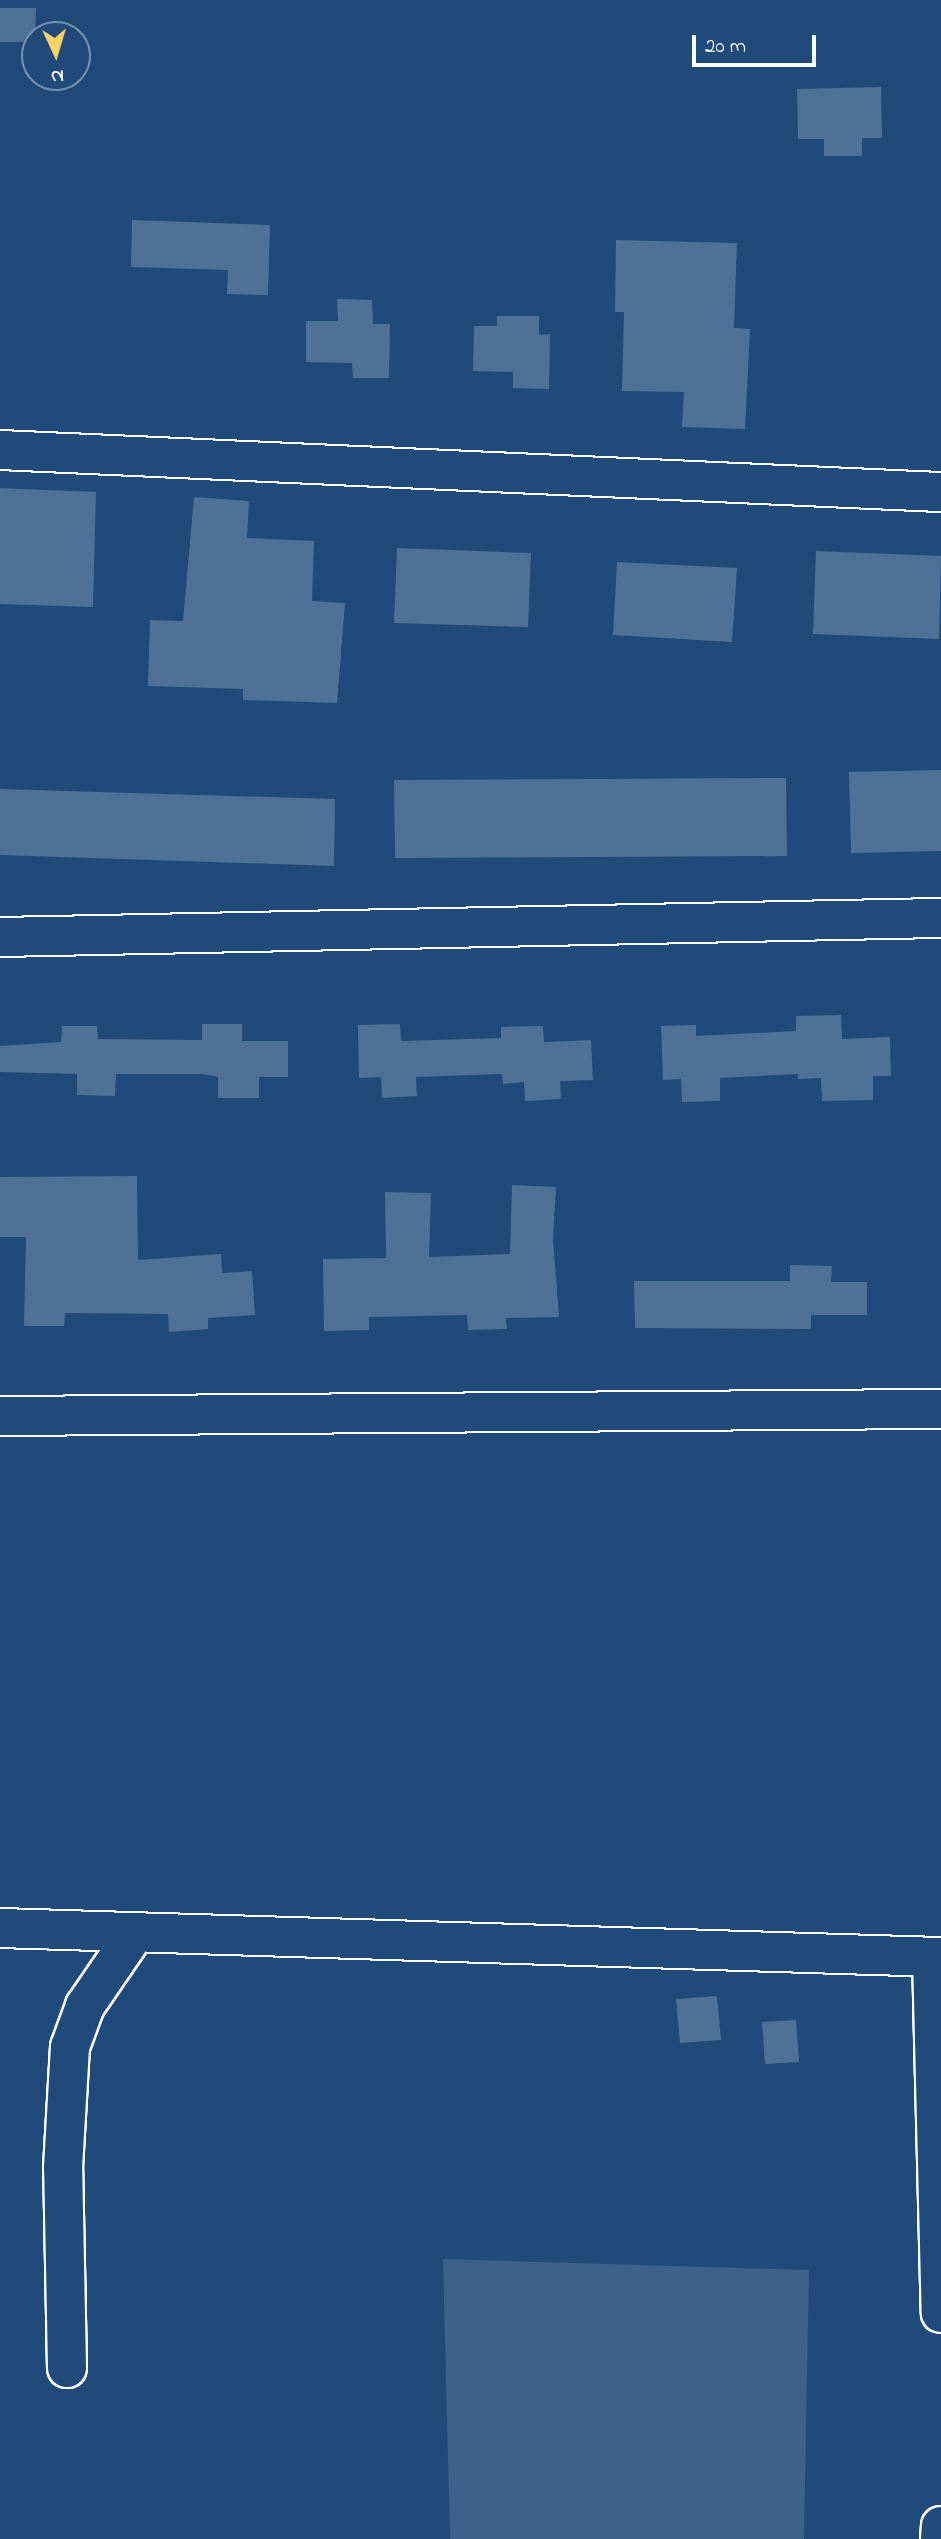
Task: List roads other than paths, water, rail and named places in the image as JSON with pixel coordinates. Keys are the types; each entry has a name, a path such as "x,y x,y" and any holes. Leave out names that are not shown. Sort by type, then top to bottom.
{"street":[{"path":"0,450 941,492"},
{"path":"0,937 941,918"},
{"path":"0,1416 941,1409"},
{"path":"0,1928 937,1956 941,2313"},
{"path":"67,2368 63,2168 70,2047 85,2006 135,1933"},
{"path":"940,2539 941,2526"}]}
